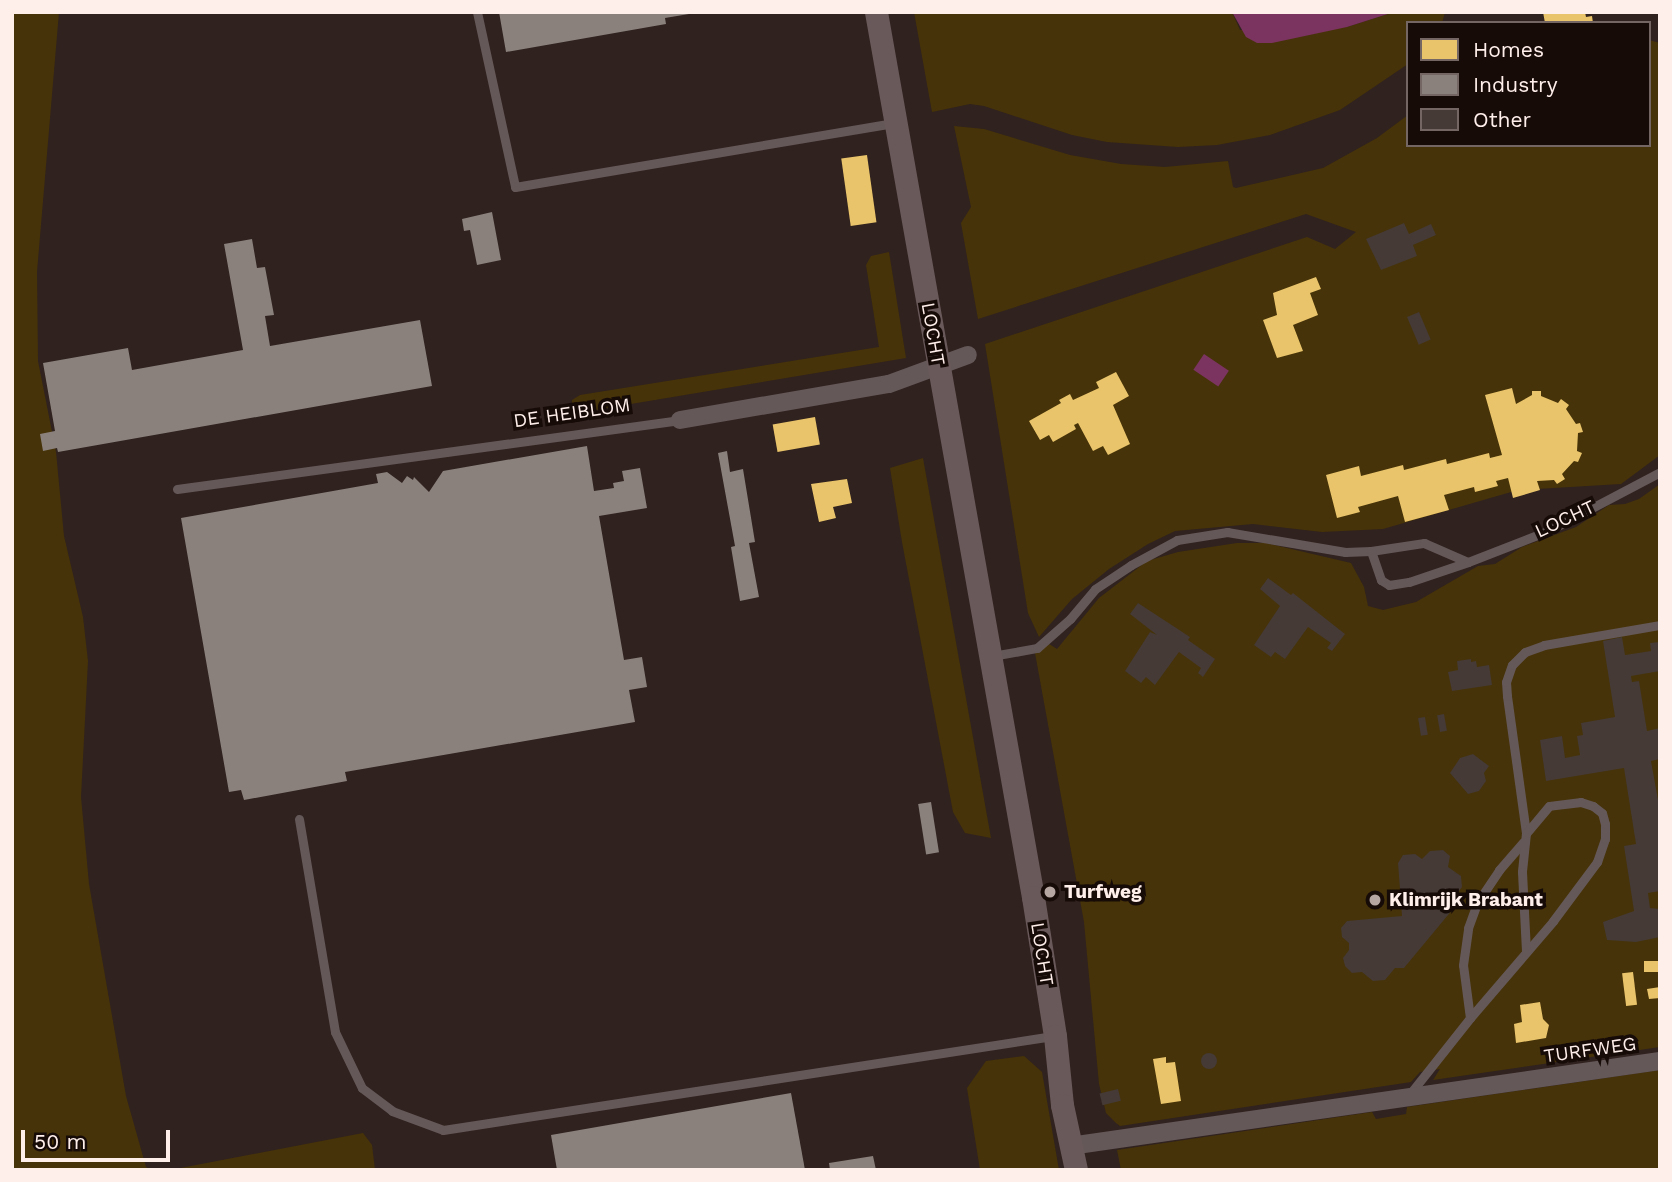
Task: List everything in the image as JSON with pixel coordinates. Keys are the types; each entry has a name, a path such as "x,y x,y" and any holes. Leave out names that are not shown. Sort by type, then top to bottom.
{"street":[{"name":"LOCHT","path":"876,12 990,656 1076,1170"},
{"name":"DE HEIBLOM","path":"680,419 888,384 968,355"},
{"name":"TURFWEG","path":"1070,1146 1660,1061"}],"lane":[{"path":"477,12 515,187 896,123"},
{"name":"DE HEIBLOM","path":"177,489 680,419"},
{"name":"LOCHT","path":"1371,551 1381,580 1389,586 1468,562 1550,530 1660,472"},
{"path":"990,656 1037,648 1070,620 1096,589 1131,565 1177,540 1227,532 1345,552 1424,543 1468,562"},
{"path":"1526,952 1522,872 1525,837 1506,682 1512,665 1525,652 1544,645 1660,625"},
{"path":"1408,1096 1597,862 1605,839 1605,824 1602,813 1592,806 1567,802 1549,806 1499,870 1478,903 1468,928 1462,965 1469,1018"},
{"path":"299,819 335,1032 362,1088 393,1111 443,1130 1055,1036"}],"shaded area":[{"path":"12,12 59,12 37,272 38,361 56,452 64,536 83,617 88,661 81,797 89,884 126,1096 146,1167 152,1170 12,1170"},
{"path":"914,12 1232,12 1240,30 1347,27 1394,12 1445,12 1443,21 1406,21 1406,65 1340,110 1270,135 1217,145 1178,147 1107,142 1072,135 984,106 970,104 932,112"},
{"path":"1232,12 1394,12 1347,27 1272,43 1257,43 1246,37"},
{"path":"1651,41 1660,43 1660,455 1621,484 1518,490 1383,529 1322,532 1253,524 1175,531 1148,544 1109,569 1072,599 1039,637 1028,613 985,344 1307,237 1335,249 1356,232 1306,214 978,319 961,223 971,207 954,126 984,129 1070,155 1121,164 1165,167 1228,161 1233,187 1236,188 1323,168 1377,138 1406,116 1406,147 1651,147"},
{"path":"889,252 906,358 571,414 572,400 580,395 879,347 866,265 871,256"},
{"path":"1204,354 1229,371 1218,387 1193,370"},
{"path":"923,458 991,838 965,833 953,812 902,542 890,468"},
{"name":"Klimrijk Brabant","path":"1660,484 1660,1047 1433,1080 1440,1069 1420,1072 1411,1082 1120,1126 1116,1123 1106,1113 1099,1084 1084,922 1035,653 1046,642 1057,649 1099,598 1147,561 1178,552 1237,543 1266,543 1351,563 1364,587 1368,606 1383,610 1416,602 1478,566 1495,564 1522,547 1576,527 1609,505 1625,504 1639,499"},
{"path":"1024,1056 1042,1072 1059,1170 980,1170 967,1088 986,1061"},
{"path":"1660,1070 1660,1170 1121,1170 1117,1150 1372,1112 1376,1119 1406,1114 1407,1107"},
{"path":"363,1133 372,1145 375,1170 170,1170"}],"building: Homes":[{"path":"1543,12 1585,12 1586,17 1592,16 1593,21 1545,21"},
{"path":"867,155 876,222 851,226 841,159"},
{"path":"1316,277 1321,289 1310,293 1318,315 1293,325 1303,351 1277,358 1263,320 1277,315 1273,293"},
{"path":"1116,372 1129,396 1113,405 1130,444 1108,455 1103,446 1093,451 1078,423 1074,425 1076,429 1053,442 1049,435 1040,440 1029,421 1061,403 1059,400 1070,394 1073,400 1099,388 1096,382"},
{"path":"1512,388 1516,404 1532,395 1532,391 1541,391 1541,396 1558,403 1561,399 1569,405 1566,409 1576,424 1580,423 1583,432 1578,433 1577,451 1582,453 1578,462 1574,461 1562,474 1565,479 1557,484 1554,480 1537,481 1540,490 1513,498 1508,478 1496,481 1498,486 1475,492 1474,487 1444,495 1449,510 1405,522 1398,496 1358,507 1360,512 1337,518 1326,475 1359,466 1361,476 1403,465 1404,470 1446,459 1447,464 1489,453 1490,458 1502,455 1485,395"},
{"path":"815,417 820,445 778,452 773,424"},
{"path":"847,479 852,503 833,507 836,518 819,522 811,484"},
{"path":"1644,961 1660,961 1660,972 1644,972"},
{"path":"1633,972 1637,1005 1626,1006 1622,973"},
{"path":"1660,987 1660,998 1649,999 1647,989"},
{"path":"1540,1002 1543,1019 1549,1025 1546,1038 1516,1043 1514,1024 1522,1022 1520,1005"},
{"path":"1166,1057 1166,1063 1175,1062 1181,1101 1161,1104 1153,1059"}],"building: Industry":[{"path":"499,12 689,14 665,18 666,24 506,52"},
{"path":"492,212 501,260 477,265 470,230 464,231 462,219"},
{"path":"252,239 257,268 265,267 274,315 265,316 270,346 420,320 432,386 58,452 57,448 43,451 40,434 55,431 43,363 128,348 132,370 243,350 224,244"},
{"path":"587,446 594,491 614,488 613,483 624,481 622,471 640,468 647,508 599,516 624,660 642,657 647,687 629,690 635,722 345,772 347,781 244,800 241,790 229,792 181,518 378,483 376,474 387,472 402,483 407,476 413,480 414,477 429,492 443,471"},
{"path":"727,451 730,472 743,469 755,542 749,543 759,597 740,601 731,547 735,546 718,453"},
{"path":"931,802 939,852 926,854 918,804"},
{"path":"791,1093 805,1170 557,1170 551,1135"},
{"path":"873,1156 876,1170 830,1170 829,1163"}],"building: Other":[{"path":"1404,223 1409,234 1431,224 1436,235 1413,245 1417,256 1381,270 1366,239"},
{"path":"1419,312 1431,340 1419,345 1407,317"},
{"path":"1268,578 1291,595 1293,593 1345,634 1332,651 1327,648 1331,643 1308,627 1285,659 1275,652 1271,657 1254,645 1280,606 1260,589"},
{"path":"1138,603 1190,637 1188,640 1215,659 1203,677 1198,673 1201,668 1179,652 1155,685 1146,677 1141,683 1125,671 1150,632 1157,635 1130,614"},
{"path":"1622,637 1625,655 1651,651 1650,643 1660,642 1660,671 1631,676 1632,682 1639,681 1647,731 1660,728 1660,759 1651,761 1660,811 1660,891 1648,893 1650,908 1660,909 1660,937 1636,942 1607,940 1603,922 1634,911 1624,846 1636,844 1624,768 1546,781 1540,740 1562,736 1565,758 1580,755 1577,736 1583,735 1581,723 1615,717 1603,641"},
{"path":"1471,659 1471,662 1476,661 1477,667 1489,665 1492,685 1452,691 1448,672 1458,670 1457,661"},
{"path":"1444,714 1447,731 1440,732 1437,715"},
{"path":"1425,717 1428,735 1421,736 1418,718"},
{"path":"1473,754 1489,766 1484,773 1486,781 1479,791 1468,794 1450,773 1460,758"},
{"path":"1443,850 1450,856 1448,867 1461,876 1462,887 1453,899 1453,909 1404,968 1395,968 1385,980 1373,981 1362,972 1352,973 1345,966 1343,958 1349,950 1349,943 1342,937 1341,928 1347,921 1402,916 1398,863 1403,855 1415,854 1422,859 1430,851"},
{"path":"1206,1053 1212,1053 1217,1061 1215,1067 1206,1069 1201,1064 1201,1058"},
{"path":"1118,1089 1121,1101 1102,1105 1100,1094"}],"place":[{"name":"Turfweg","path":"1050,892"},
{"name":"Klimrijk Brabant","path":"1375,900"}]}
